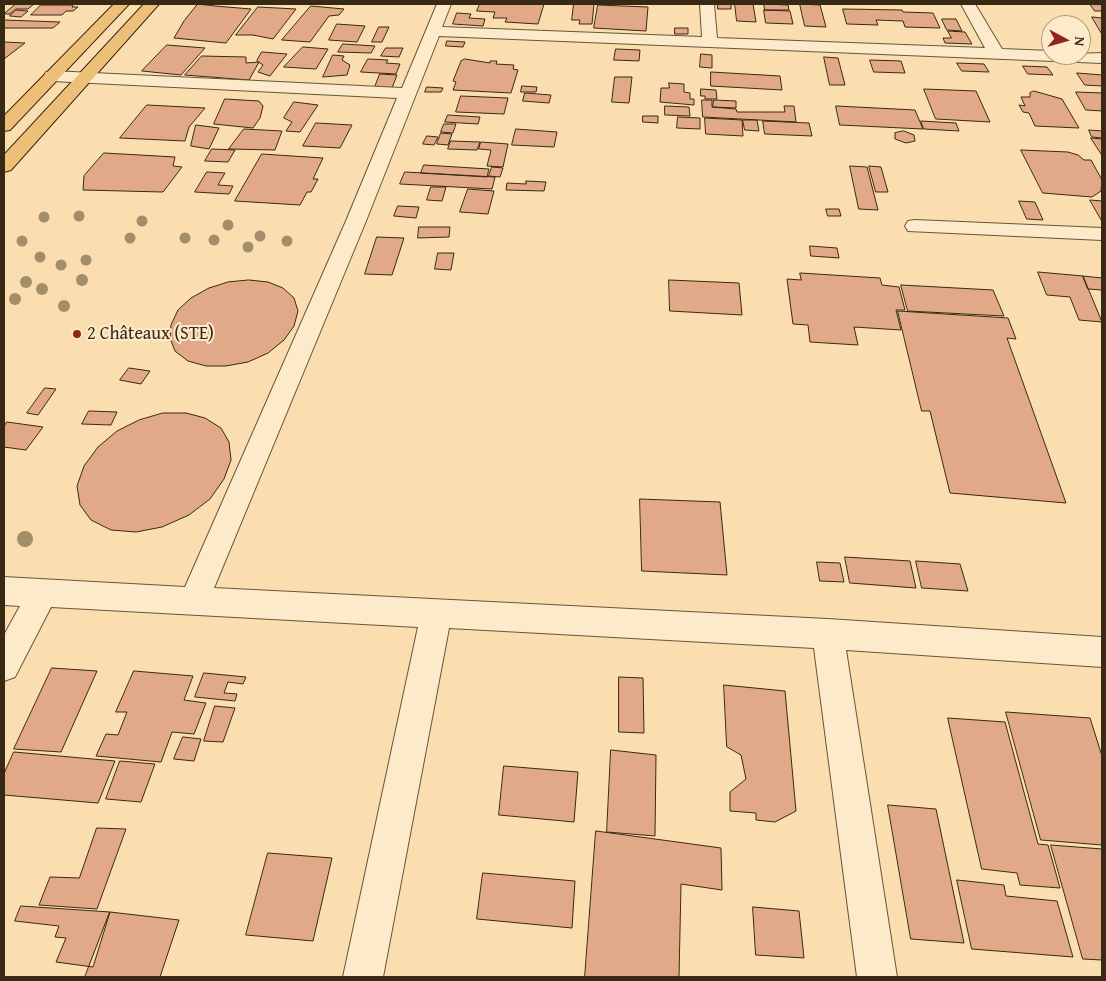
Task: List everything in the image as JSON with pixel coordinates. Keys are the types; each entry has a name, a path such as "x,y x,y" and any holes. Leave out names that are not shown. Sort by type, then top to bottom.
{"main road":[{"path":"4,126 122,4"},
{"path":"4,166 152,4"}],"street":[{"path":"193,602 408,94 444,4"},
{"path":"707,4 710,42"},
{"path":"968,4 997,55"},
{"path":"434,31 1102,58"},
{"path":"52,76 408,94"},
{"path":"915,226 1102,234"},
{"path":"4,591 828,634 1102,652"},
{"path":"4,666 42,594"},
{"path":"363,977 436,614"},
{"path":"828,634 877,977"}],"building":[{"path":"16,4 34,4 28,9 16,9 10,14 4,14"},
{"path":"198,4 251,9 226,43 174,38 184,21"},
{"path":"480,4 544,4 538,24 505,22 507,18 493,18 495,12 477,11"},
{"path":"574,4 594,4 592,24 579,24 580,20 572,20"},
{"path":"718,4 731,4 731,9 718,9"},
{"path":"735,4 753,4 756,22 737,21"},
{"path":"764,4 788,5 789,10 765,10"},
{"path":"800,4 820,5 826,27 805,26"},
{"path":"1090,4 1102,4 1102,11 1095,11"},
{"path":"41,5 73,5 72,7 78,7 73,11 66,11 62,15 31,15"},
{"path":"598,5 648,7 646,31 594,28"},
{"path":"311,6 344,9 339,15 329,16 310,42 282,40"},
{"path":"258,7 296,9 273,39 253,35 236,35"},
{"path":"843,9 902,10 903,12 933,13 940,28 905,27 903,21 876,20 878,25 847,24"},
{"path":"16,10 28,11 21,17 10,16"},
{"path":"764,10 790,11 793,24 766,23"},
{"path":"457,13 471,14 469,18 485,19 483,26 453,24"},
{"path":"1092,17 1102,18 1102,34"},
{"path":"942,19 956,19 962,31 947,30"},
{"path":"4,20 60,22 53,28 5,28"},
{"path":"337,24 365,26 357,42 329,40"},
{"path":"379,27 389,27 382,42 372,42"},
{"path":"675,28 688,28 688,34 675,34"},
{"path":"948,31 965,32 972,44 945,43 943,38 951,38"},
{"path":"447,41 465,42 463,47 446,46"},
{"path":"4,42 25,43 4,59"},
{"path":"343,44 375,46 371,53 338,52"},
{"path":"167,45 205,48 181,75 142,71"},
{"path":"303,47 328,49 316,69 284,67"},
{"path":"386,48 403,48 399,57 381,56"},
{"path":"616,49 640,50 639,61 614,60"},
{"path":"262,52 287,54 270,76 258,72 263,65 257,61"},
{"path":"701,54 712,55 712,68 700,67"},
{"path":"333,55 344,56 342,60 350,65 347,75 323,77"},
{"path":"202,56 246,57 246,63 259,62 249,80 185,75"},
{"path":"824,57 838,58 845,85 830,85"},
{"path":"368,59 388,60 386,63 400,64 396,74 361,72"},
{"path":"465,59 490,63 490,61 497,61 496,64 514,65 513,69 518,70 511,93 453,90 456,82 453,81 461,61"},
{"path":"870,60 901,61 905,73 874,72"},
{"path":"957,63 984,64 989,72 962,71"},
{"path":"1023,66 1047,67 1053,75 1028,74"},
{"path":"711,72 780,76 782,90 711,86"},
{"path":"1077,73 1102,75 1102,86 1085,85"},
{"path":"380,74 397,75 392,88 375,87"},
{"path":"615,77 632,77 629,103 612,102"},
{"path":"669,83 684,84 684,92 690,93 690,99 694,99 694,105 660,102 661,88 669,88"},
{"path":"522,86 537,87 536,92 521,92"},
{"path":"427,87 443,88 441,92 425,92"},
{"path":"701,89 716,90 717,99 705,99 705,96 701,96"},
{"path":"924,89 976,91 990,122 936,119"},
{"path":"1034,91 1062,99 1079,128 1035,126 1029,113 1023,112 1019,105 1025,106 1021,97 1030,97 1030,93"},
{"path":"1076,92 1102,93 1102,111 1086,110"},
{"path":"525,93 551,95 549,103 523,101"},
{"path":"461,96 508,98 504,114 456,112"},
{"path":"225,99 259,101 263,106 260,118 253,128 214,124"},
{"path":"702,100 712,100 712,107 736,109 737,112 785,112 784,106 794,106 796,122 703,117"},
{"path":"714,100 736,101 736,108 713,107"},
{"path":"294,102 318,105 300,132 286,131 292,122 284,118"},
{"path":"147,105 205,108 189,127 185,141 120,138"},
{"path":"665,106 689,107 690,116 665,115"},
{"path":"836,106 915,110 923,129 840,125"},
{"path":"448,115 480,117 478,124 445,122"},
{"path":"643,116 658,116 658,123 643,122"},
{"path":"678,117 700,118 700,129 677,128"},
{"path":"705,118 742,120 743,136 706,134"},
{"path":"743,120 757,120 759,131 745,130"},
{"path":"763,121 809,123 812,136 765,134"},
{"path":"921,121 956,123 959,131 924,129"},
{"path":"316,123 352,125 340,148 303,146"},
{"path":"444,124 456,124 453,133 441,132"},
{"path":"196,125 219,128 209,149 191,146"},
{"path":"244,129 282,131 275,150 229,149"},
{"path":"516,129 557,132 554,147 512,145"},
{"path":"1089,130 1102,131 1102,138 1092,137"},
{"path":"904,131 914,135 915,141 906,143 895,139 895,133"},
{"path":"441,133 452,134 448,145 437,144"},
{"path":"427,136 438,137 434,145 423,144"},
{"path":"1091,138 1102,139 1102,155"},
{"path":"451,141 480,142 477,150 448,149"},
{"path":"481,142 508,144 503,167 487,166 491,150 479,149"},
{"path":"212,149 235,150 228,162 205,161"},
{"path":"1021,150 1068,152 1078,155 1084,160 1091,160 1102,180 1101,191 1092,197 1043,193"},
{"path":"104,153 175,157 173,166 182,167 163,192 83,190 84,176"},
{"path":"262,154 323,158 313,179 318,179 311,192 307,192 300,205 235,201"},
{"path":"424,165 489,169 487,177 421,173"},
{"path":"850,166 867,167 878,210 859,209"},
{"path":"869,166 881,167 888,192 876,192"},
{"path":"492,167 503,168 500,177 489,176"},
{"path":"207,172 225,173 218,185 233,186 229,194 195,192"},
{"path":"405,172 495,177 492,189 400,184"},
{"path":"526,181 546,182 544,191 506,190 507,183 526,184"},
{"path":"431,187 446,187 442,201 427,200"},
{"path":"468,189 494,191 488,214 460,212"},
{"path":"1090,200 1102,201 1102,221"},
{"path":"1019,201 1035,202 1043,220 1027,219"},
{"path":"398,206 419,207 416,218 394,216"},
{"path":"826,209 839,209 841,216 828,216"},
{"path":"419,227 450,227 449,237 418,238"},
{"path":"377,237 404,238 392,275 365,274"},
{"path":"810,246 837,248 839,258 811,256"},
{"path":"438,253 454,253 451,270 435,269"},
{"path":"1038,272 1083,276 1102,322 1079,320 1070,297 1047,295"},
{"path":"800,273 880,278 882,285 899,287 905,310 896,310 901,330 854,327 858,345 810,342 808,325 793,324 787,279 801,280"},
{"path":"1083,276 1102,278 1102,290 1088,289"},
{"path":"249,280 268,282 283,288 294,298 298,311 294,326 284,340 268,353 248,362 226,366 206,366 188,361 175,351 170,338 171,325 178,310 191,298 209,288 228,282"},
{"path":"669,280 739,283 742,315 670,311"},
{"path":"901,285 993,290 1004,316 908,311"},
{"path":"898,311 1008,318 1016,339 1007,338 1066,503 950,493 930,411 922,411"},
{"path":"129,368 150,371 141,384 120,380"},
{"path":"45,388 56,389 38,415 27,413"},
{"path":"89,411 117,412 111,425 82,424"},
{"path":"163,413 186,413 205,418 221,428 229,442 231,460 224,479 210,499 189,515 162,527 136,532 111,530 91,520 80,505 77,486 84,466 98,447 117,431 139,420"},
{"path":"7,422 43,427 26,450 4,447 4,427"},
{"path":"640,499 720,502 727,575 642,571"},
{"path":"845,557 910,561 916,588 850,583"},
{"path":"916,561 960,564 968,591 922,588"},
{"path":"817,562 840,563 844,582 820,581"},
{"path":"52,668 97,671 61,752 14,749"},
{"path":"134,671 193,676 184,700 206,703 194,734 172,732 161,762 96,756 106,734 118,735 127,712 116,712"},
{"path":"204,673 246,677 243,684 228,682 224,693 237,694 235,701 195,697"},
{"path":"619,677 643,678 644,733 619,732"},
{"path":"724,685 785,691 796,811 775,822 756,820 756,813 730,811 730,792 746,779 741,755 727,747"},
{"path":"215,706 235,708 223,742 204,741"},
{"path":"1006,712 1090,718 1102,756 1102,845 1041,840"},
{"path":"948,718 1005,722 1038,844 1048,845 1060,888 1020,885 1017,873 982,869"},
{"path":"183,737 201,739 194,761 174,759"},
{"path":"611,750 656,755 655,836 607,832"},
{"path":"14,752 115,761 98,803 4,795 4,774"},
{"path":"120,761 155,764 141,802 106,799"},
{"path":"504,766 578,772 574,822 499,815"},
{"path":"888,805 936,809 964,943 911,939"},
{"path":"97,828 126,829 97,909 39,905 50,877 79,878"},
{"path":"596,831 721,848 722,890 681,884 679,977 585,977"},
{"path":"1051,845 1102,849 1102,960 1083,959"},
{"path":"268,853 332,858 313,941 246,935"},
{"path":"483,873 575,881 572,928 477,919"},
{"path":"957,880 1004,885 1006,896 1057,901 1073,957 972,949"},
{"path":"21,906 110,912 93,967 56,962 66,938 55,937 59,926 15,921"},
{"path":"753,907 799,911 804,958 756,955"},
{"path":"110,912 179,920 160,977 85,977"}],"place":[{"name":"2 Châteaux (STE)","path":"77,334"}]}
